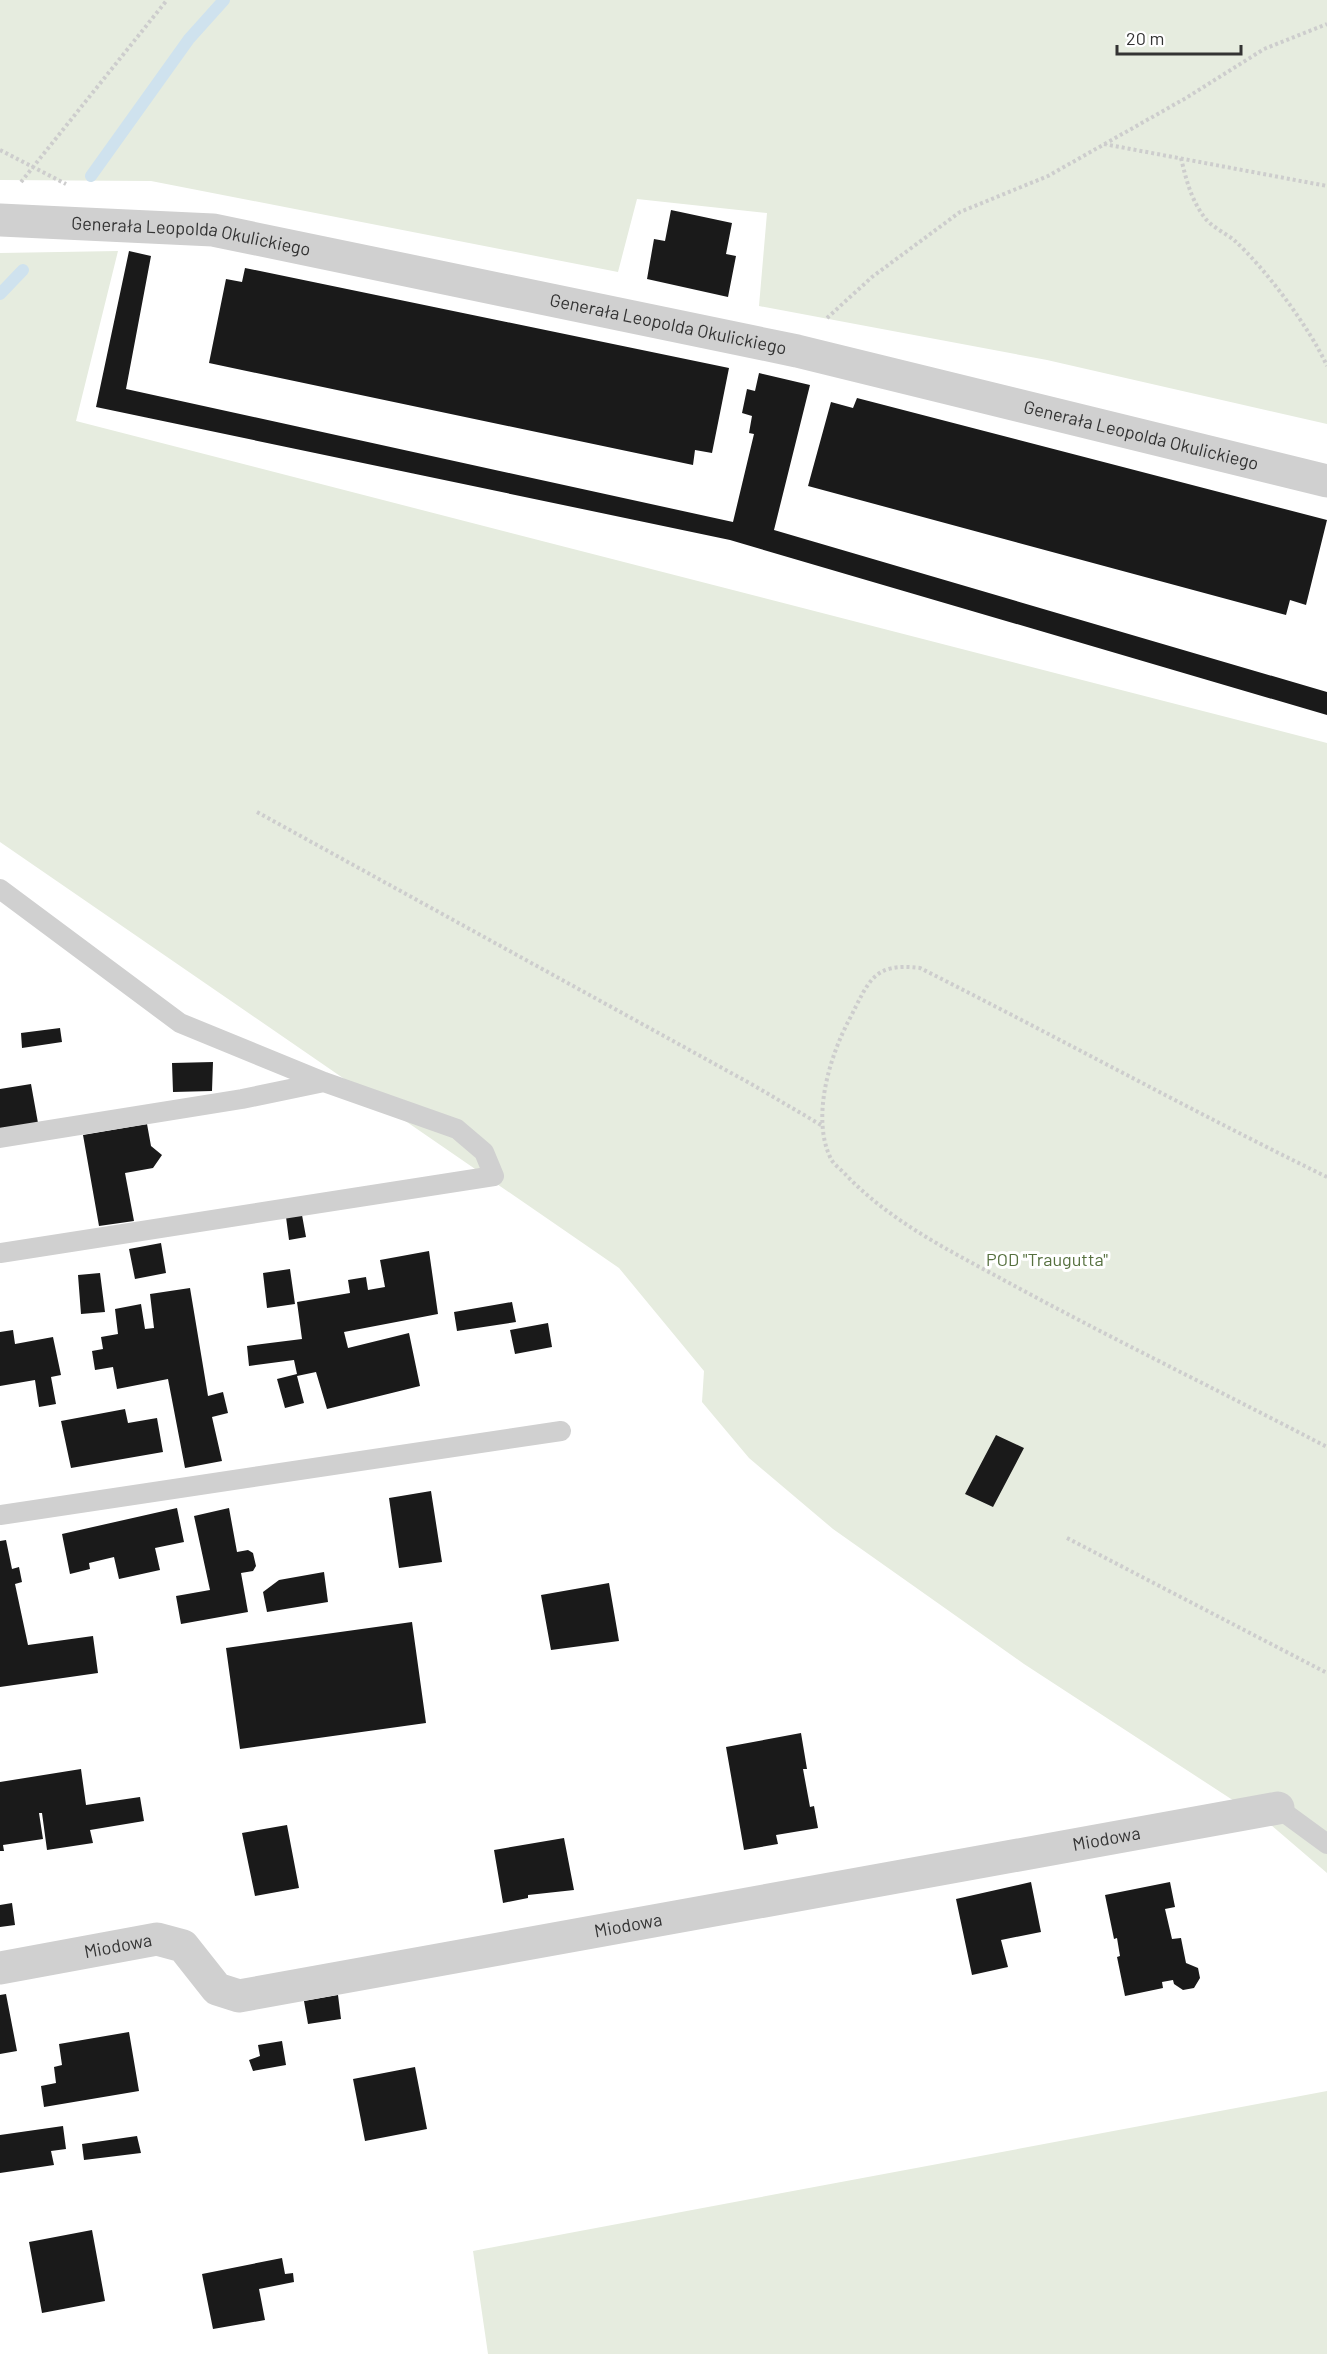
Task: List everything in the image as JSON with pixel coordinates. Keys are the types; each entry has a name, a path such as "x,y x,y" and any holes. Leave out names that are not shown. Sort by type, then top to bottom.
{"street":[{"name":"Generała Leopolda Okulickiego","path":"2,220 213,230 797,351 1327,481"},
{"name":"Miodowa","path":"0,1968 157,1940 183,1946 217,1989 239,1996 1278,1808"}],"lane":[{"path":"0,889 180,1023 324,1082 457,1129 484,1152 494,1176 0,1253"},
{"path":"0,1138 242,1099 324,1082"},
{"path":"0,1515 561,1431"},
{"path":"1278,1808 1327,1844"}],"path":[{"path":"2,220 13,192 167,0"},
{"path":"797,351 800,336 837,312 872,277 960,212 1048,176 1186,98 1264,49 1327,24"},
{"path":"1103,144 1327,186"},
{"path":"1181,158 1189,192 1205,219 1234,241 1263,272 1291,308 1327,366"},
{"path":"256,812 753,1085 821,1125"},
{"path":"1327,1178 1226,1128 1069,1043 920,968 895,965 871,979 845,1029 824,1092 821,1125 832,1160 870,1200 939,1244 1114,1340 1327,1447"},
{"path":"1067,1538 1327,1674"}],"green space":[{"path":"0,0 1327,0 1327,424 1047,360 759,306 767,213 637,199 618,272 151,181 0,180"},
{"name":"POD \"Traugutta\"","path":"118,251 76,421 1327,743 1327,1873 1271,1825 1024,1664 833,1529 749,1458 702,1402 704,1371 619,1268 0,842 0,253"},
{"path":"1327,2091 1327,2354 488,2354 473,2251"}],"building":[{"path":"671,210 732,223 726,254 736,256 728,297 647,279 654,239 665,241"},
{"path":"129,251 151,256 126,389 733,522 754,434 749,433 752,416 742,413 747,389 755,391 759,373 810,385 774,530 1327,692 1327,715 730,540 96,407"},
{"path":"245,268 729,368 712,453 695,450 693,465 209,363 226,279 242,282"},
{"path":"857,398 1327,520 1306,605 1290,600 1286,615 808,486 831,402 853,408"},
{"path":"60,1028 62,1042 22,1048 21,1033"},
{"path":"213,1062 212,1091 173,1092 172,1063"},
{"path":"31,1084 38,1123 0,1130 0,1089"},
{"path":"147,1124 151,1146 162,1155 153,1168 125,1173 134,1221 99,1226 83,1135"},
{"path":"302,1215 306,1237 289,1240 286,1217"},
{"path":"161,1243 166,1273 135,1279 129,1249"},
{"path":"429,1251 438,1314 344,1332 348,1348 409,1333 420,1386 327,1409 316,1372 297,1376 304,1403 285,1408 277,1379 297,1374 294,1360 249,1366 247,1346 302,1339 297,1302 350,1293 348,1280 366,1277 368,1290 385,1287 380,1260"},
{"path":"290,1269 295,1304 267,1308 263,1273"},
{"path":"100,1273 105,1312 81,1314 78,1275"},
{"path":"190,1288 208,1396 223,1392 228,1413 212,1417 222,1461 185,1468 168,1379 117,1389 113,1367 95,1370 92,1351 103,1349 101,1337 118,1334 115,1309 141,1304 145,1329 154,1328 150,1294"},
{"path":"512,1302 516,1322 457,1331 454,1312"},
{"path":"548,1323 552,1347 515,1354 510,1330"},
{"path":"13,1330 15,1344 53,1337 61,1375 51,1377 56,1404 39,1407 35,1380 0,1386 0,1332"},
{"path":"125,1409 128,1423 157,1418 163,1452 71,1468 61,1421"},
{"path":"996,1435 1024,1448 993,1507 965,1494"},
{"path":"431,1491 442,1562 399,1568 389,1498"},
{"path":"177,1508 184,1542 155,1548 160,1570 119,1579 114,1557 89,1563 90,1569 70,1574 62,1534"},
{"path":"229,1508 237,1552 248,1550 253,1553 256,1566 253,1571 241,1573 248,1612 181,1624 176,1596 210,1590 194,1516"},
{"path":"6,1540 12,1569 19,1567 22,1582 15,1584 28,1645 93,1636 98,1673 0,1687 0,1541"},
{"path":"324,1572 328,1602 267,1612 263,1592 279,1580"},
{"path":"609,1583 619,1641 551,1650 541,1595"},
{"path":"412,1622 426,1723 240,1749 226,1648"},
{"path":"801,1733 807,1769 803,1769 810,1807 814,1806 818,1828 776,1835 778,1844 744,1850 726,1747"},
{"path":"81,1769 86,1805 140,1797 144,1821 90,1830 93,1843 47,1850 42,1813 39,1813 43,1839 3,1845 4,1851 0,1851 0,1782"},
{"path":"287,1825 299,1888 255,1896 242,1833"},
{"path":"564,1838 574,1890 528,1895 528,1898 503,1903 494,1850"},
{"path":"1031,1882 1041,1932 1001,1940 1008,1967 972,1975 956,1899"},
{"path":"1170,1882 1175,1907 1165,1909 1172,1939 1181,1938 1186,1963 1198,1968 1200,1978 1194,1988 1183,1990 1174,1984 1173,1980 1162,1982 1163,1988 1125,1996 1117,1957 1120,1956 1117,1938 1114,1939 1105,1895"},
{"path":"12,1903 15,1925 0,1927 0,1905"},
{"path":"6,1994 17,2051 0,2054 0,1995"},
{"path":"338,1995 341,2019 308,2024 304,2001"},
{"path":"129,2032 139,2091 44,2107 41,2086 56,2083 54,2067 62,2065 59,2044"},
{"path":"282,2041 286,2065 253,2071 249,2060 260,2056 258,2045"},
{"path":"415,2067 427,2129 365,2141 353,2079"},
{"path":"63,2126 66,2149 51,2151 54,2165 0,2173 0,2135"},
{"path":"137,2136 141,2153 84,2160 82,2144"},
{"path":"92,2230 105,2301 42,2313 29,2242"},
{"path":"282,2258 285,2274 293,2273 294,2282 259,2289 265,2320 213,2329 202,2274"}],"waterway":[{"path":"91,176 189,39 224,0"},
{"path":"0,294 23,270"}]}
